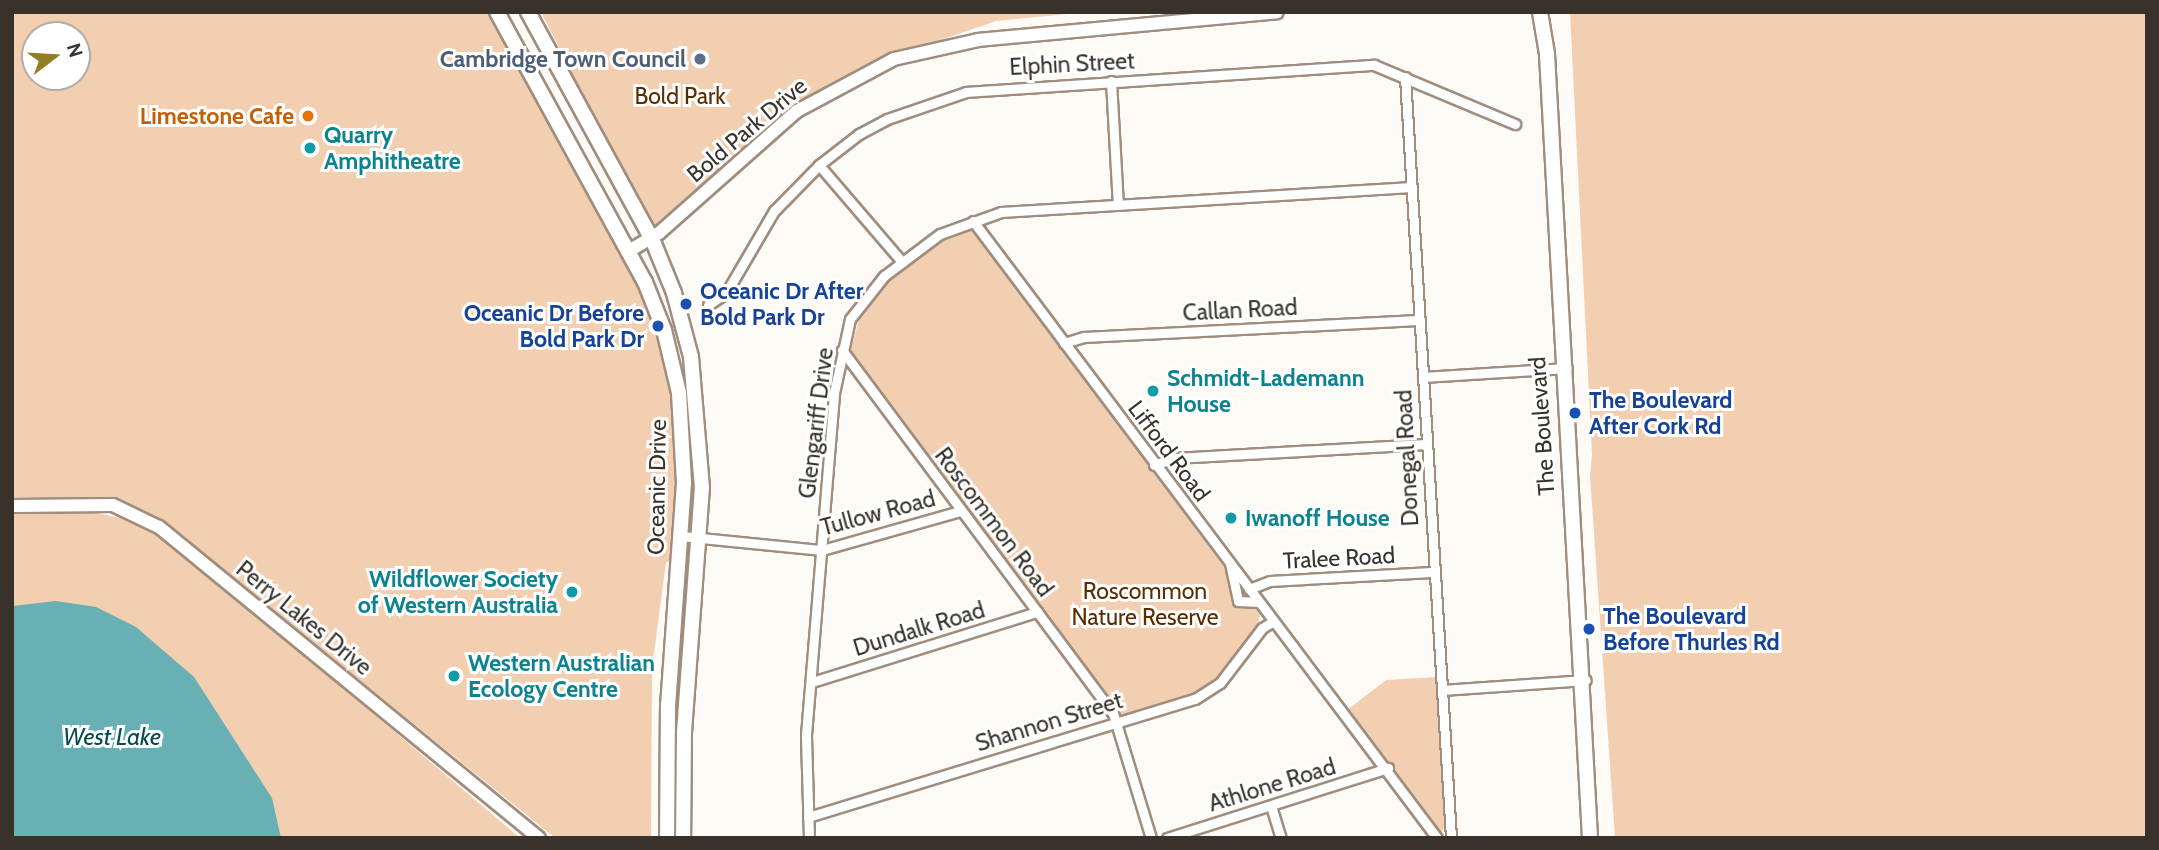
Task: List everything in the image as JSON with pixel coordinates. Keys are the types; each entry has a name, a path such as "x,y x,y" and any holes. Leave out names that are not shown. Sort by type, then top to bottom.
{"main road":[{"name":"Oceanic Drive","path":"497,12 629,251 664,330 679,393 684,444 681,536 668,705 667,838"},
{"name":"Oceanic Drive","path":"528,12 652,239 674,293 695,379 702,444 684,733 683,838"},
{"name":"The Boulevard","path":"1540,12 1547,54 1584,680 1597,838"},
{"name":"The Boulevard","path":"1552,12 1565,368"},
{"name":"The Boulevard","path":"1584,680 1590,838"}],"street":[{"name":"Bold Park Drive","path":"629,251 652,239 797,111 894,59 978,40 1277,12"},
{"name":"Elphin Street","path":"708,306 726,293 768,218 819,165 872,126 936,100 1000,88 1362,65 1384,67 1515,124"},
{"name":"Donegal Road","path":"1405,77 1432,572 1451,838"},
{"path":"1111,81 1118,205"},
{"path":"819,165 902,262"},
{"name":"Glengariff Drive","path":"808,838 807,735 842,350 849,319 902,262 940,234 1001,212 1411,187"},
{"name":"Lifford Road","path":"972,221 1272,622 1388,768 1437,838"},
{"name":"Callan Road","path":"1064,343 1084,337 1418,320"},
{"name":"Roscommon Road","path":"842,350 1118,721 1152,838"},
{"path":"1423,377 1565,368"},
{"path":"1154,465 1174,458 1426,444"},
{"name":"Perry Lakes Drive","path":"12,506 113,505 159,527 539,838"},
{"name":"Tullow Road","path":"681,536 822,551 960,512"},
{"path":"1230,564 1237,599 1244,605 1259,602"},
{"name":"Tralee Road","path":"1249,589 1270,581 1432,572"},
{"name":"Dundalk Road","path":"812,682 1037,612"},
{"name":"Shannon Street","path":"808,817 1195,699 1220,683 1262,628 1272,622"},
{"path":"1442,690 1584,680"},
{"name":"Athlone Road","path":"1167,838 1388,768"},
{"path":"1271,806 1281,838"}],"green space":[{"path":"12,12 492,12 625,253 652,311 675,394 678,444 675,561 666,562 652,668 651,838 555,838 169,526 142,512 91,497 12,498"},
{"name":"Bold Park","path":"541,12 1088,12 996,21 857,69 790,109 653,235"},
{"path":"1570,12 2147,12 2147,838 1615,838 1590,475 1592,455"},
{"name":"Roscommon Nature Reserve","path":"971,229 1260,615 1257,628 1217,680 1197,693 1127,715 1116,712 850,353 859,319 891,275 928,245 953,232"},
{"path":"79,509 138,522 167,539 520,838 12,838 12,512"},
{"path":"1437,677 1446,824 1441,833 1346,711 1386,680"}],"water":[{"name":"West Lake","path":"56,601 96,607 136,627 194,677 272,798 281,838 12,838 12,606"}],"place":[{"name":"Cambridge Town Council","path":"700,59"},
{"name":"Limestone Cafe","path":"308,116"},
{"name":"Quarry Amphitheatre","path":"310,148"},
{"name":"Oceanic Dr After Bold Park Dr","path":"686,304"},
{"name":"Oceanic Dr Before Bold Park Dr","path":"658,326"},
{"name":"Schmidt-Lademann House","path":"1153,391"},
{"name":"The Boulevard After Cork Rd","path":"1575,413"},
{"name":"Iwanoff House","path":"1231,518"},
{"name":"Wildflower Society of Western Australia","path":"572,592"},
{"name":"The Boulevard Before Thurles Rd","path":"1589,629"},
{"name":"Western Australian Ecology Centre","path":"454,676"}]}
